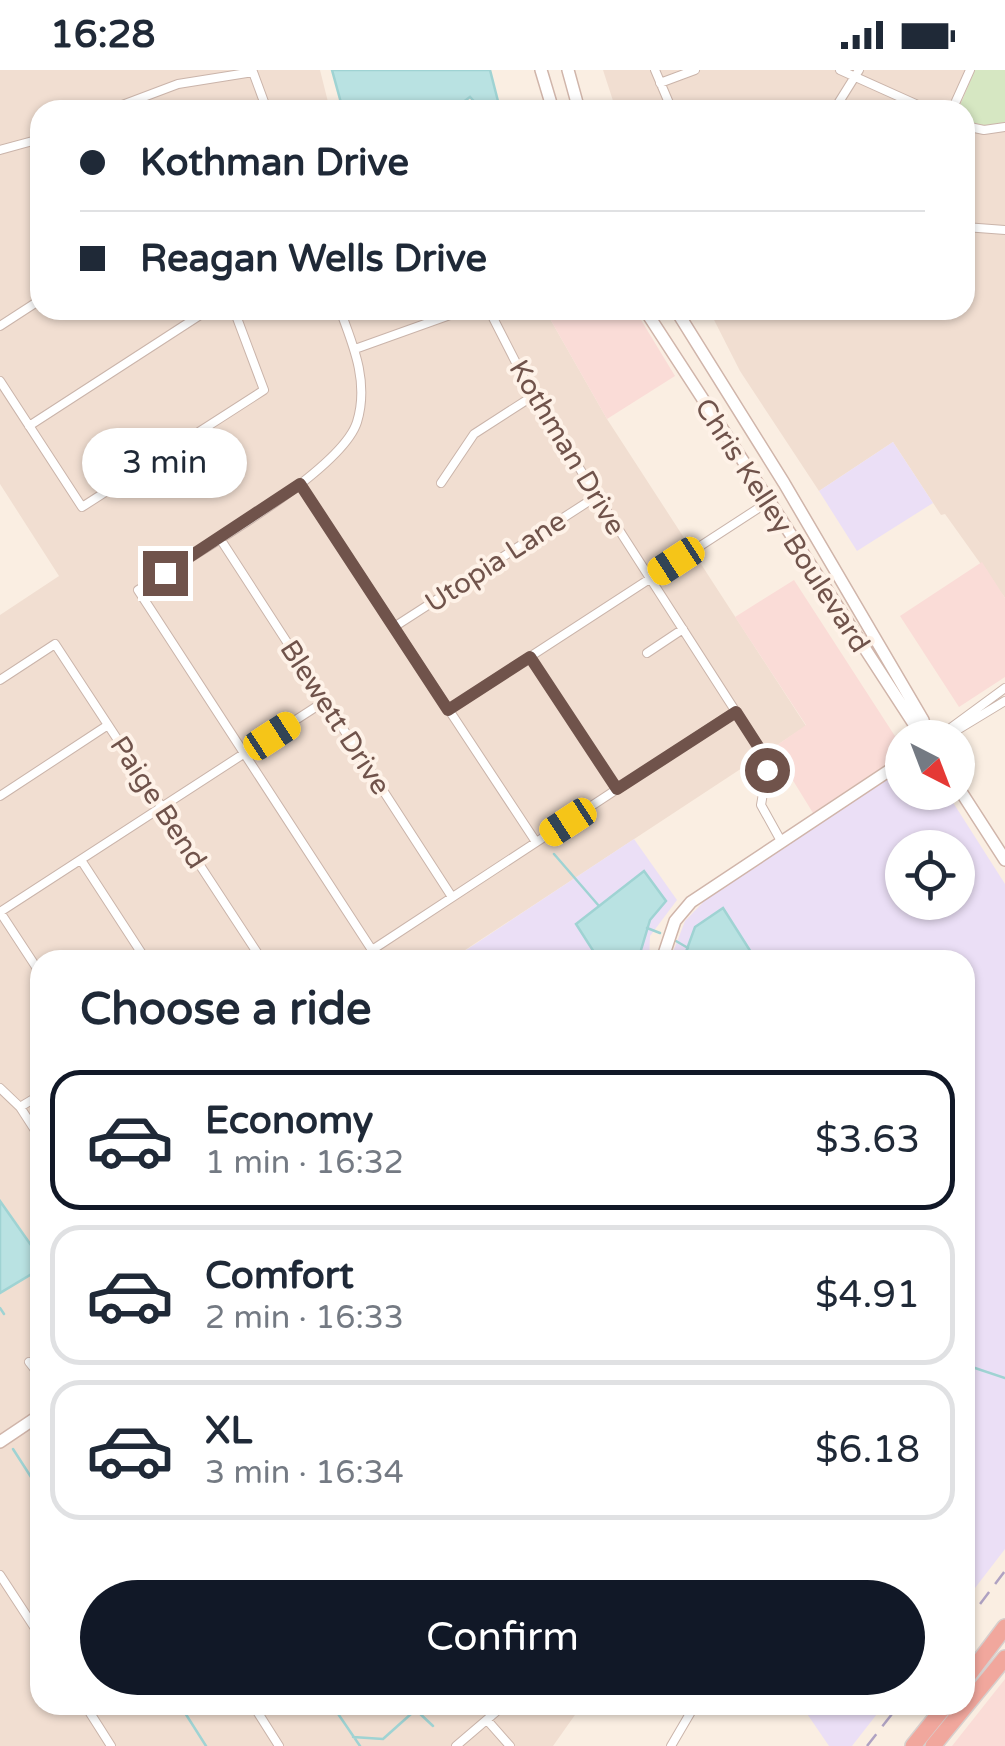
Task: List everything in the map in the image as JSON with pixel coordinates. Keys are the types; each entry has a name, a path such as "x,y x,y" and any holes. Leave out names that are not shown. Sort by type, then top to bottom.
{"highway":[{"path":"975,1667 1005,1627"},
{"path":"975,1695 1005,1658"},
{"path":"913,1746 938,1715"},
{"path":"933,1746 958,1715"}],"main road":[{"path":"542,70 551,100"},
{"path":"568,70 576,100"},
{"name":"Chris Kelley Boulevard","path":"650,320 913,720"},
{"name":"Chris Kelley Boulevard","path":"682,320 861,612 922,720"},
{"path":"666,950 676,920 691,902 885,773"},
{"path":"973,810 1005,860"},
{"path":"0,1442 30,1422"}],"street":[{"path":"655,70 667,100"},
{"path":"660,84 695,70"},
{"path":"840,70 857,73 910,100"},
{"path":"956,100 970,70"},
{"path":"136,100 178,84 253,72 263,100"},
{"path":"840,100 857,73"},
{"path":"975,128 1005,127"},
{"path":"0,150 30,142"},
{"path":"975,228 1005,230"},
{"path":"0,326 30,306"},
{"path":"29,426 193,320"},
{"path":"0,381 82,506 264,390 238,320"},
{"path":"344,320 355,349 362,389 356,424 332,458 300,484 138,590 372,950 736,712"},
{"path":"355,349 436,320"},
{"name":"Kothman Drive","path":"493,320 533,396 766,762 760,805 781,841"},
{"path":"441,482 474,434 533,396"},
{"path":"300,484 536,842"},
{"name":"Utopia Lane","path":"394,626 597,496"},
{"path":"448,710 768,502"},
{"name":"Blewett Drive","path":"219,537 452,897"},
{"path":"647,652 683,630"},
{"name":"Paige Bend","path":"0,680 56,644 255,950"},
{"path":"530,657 617,789"},
{"path":"964,720 1005,688"},
{"path":"30,958 0,912 326,702"},
{"path":"973,720 1005,702"},
{"path":"0,796 108,725"},
{"path":"81,860 140,950"},
{"path":"0,1088 30,1123"},
{"path":"20,1108 30,1101"},
{"path":"0,1575 30,1621"},
{"path":"91,1715 111,1746"},
{"path":"259,1715 279,1746"},
{"path":"456,1746 493,1715"},
{"path":"671,1746 689,1715"},
{"path":"487,1720 510,1746"}],"shaded area":[{"path":"0,70 320,70 328,100 30,100 30,320 551,320 607,419 806,726 465,950 30,950 30,1715 575,1715 553,1746 0,1746 0,615 59,576 0,484"},
{"path":"603,70 1005,70 1005,598 945,514 941,515 893,442 819,491 740,371 714,320 975,320 975,100 613,100"},
{"path":"551,320 641,320 675,376 607,419"},
{"path":"893,442 933,503 857,551 819,491"},
{"path":"982,562 1005,598 1005,677 959,707 900,616"},
{"path":"794,580 885,721 885,765 813,813 773,748 806,725 735,617"},
{"path":"885,781 885,810 958,810 971,830 885,830 885,920 975,920 975,837 1005,884 1005,1549 975,1588 975,950 674,950 685,921 710,895"},
{"path":"634,839 677,900 650,936 649,950 466,950"},
{"path":"1005,1679 1005,1746 952,1746"},
{"path":"808,1715 876,1715 852,1746 829,1746"}],"green space":[{"path":"975,70 1005,70 1005,122 987,126 975,123 975,100 962,100"}],"water":[{"path":"332,70 490,70 498,100 470,97 340,100"},
{"path":"644,871 666,901 650,920 641,950 593,950 576,924"},
{"path":"723,908 750,950 687,950 695,927"},
{"path":"0,1201 30,1244 30,1275 0,1293"}],"waterway":[{"path":"554,854 599,906"},
{"path":"647,928 660,933"},
{"path":"676,941 688,948"},
{"path":"0,1308 4,1314"},
{"path":"975,1368 1005,1378"},
{"path":"13,1449 30,1475"},
{"path":"186,1715 206,1746"},
{"path":"339,1715 360,1746"},
{"path":"353,1737 383,1739 410,1715"},
{"path":"421,1715 433,1726"}],"railway":[{"path":"975,1611 1005,1571"},
{"path":"867,1746 891,1715"}],"route":[{"path":"165,573 300,484 448,710 530,657 617,789 736,712 763,754 767,770"}]}
